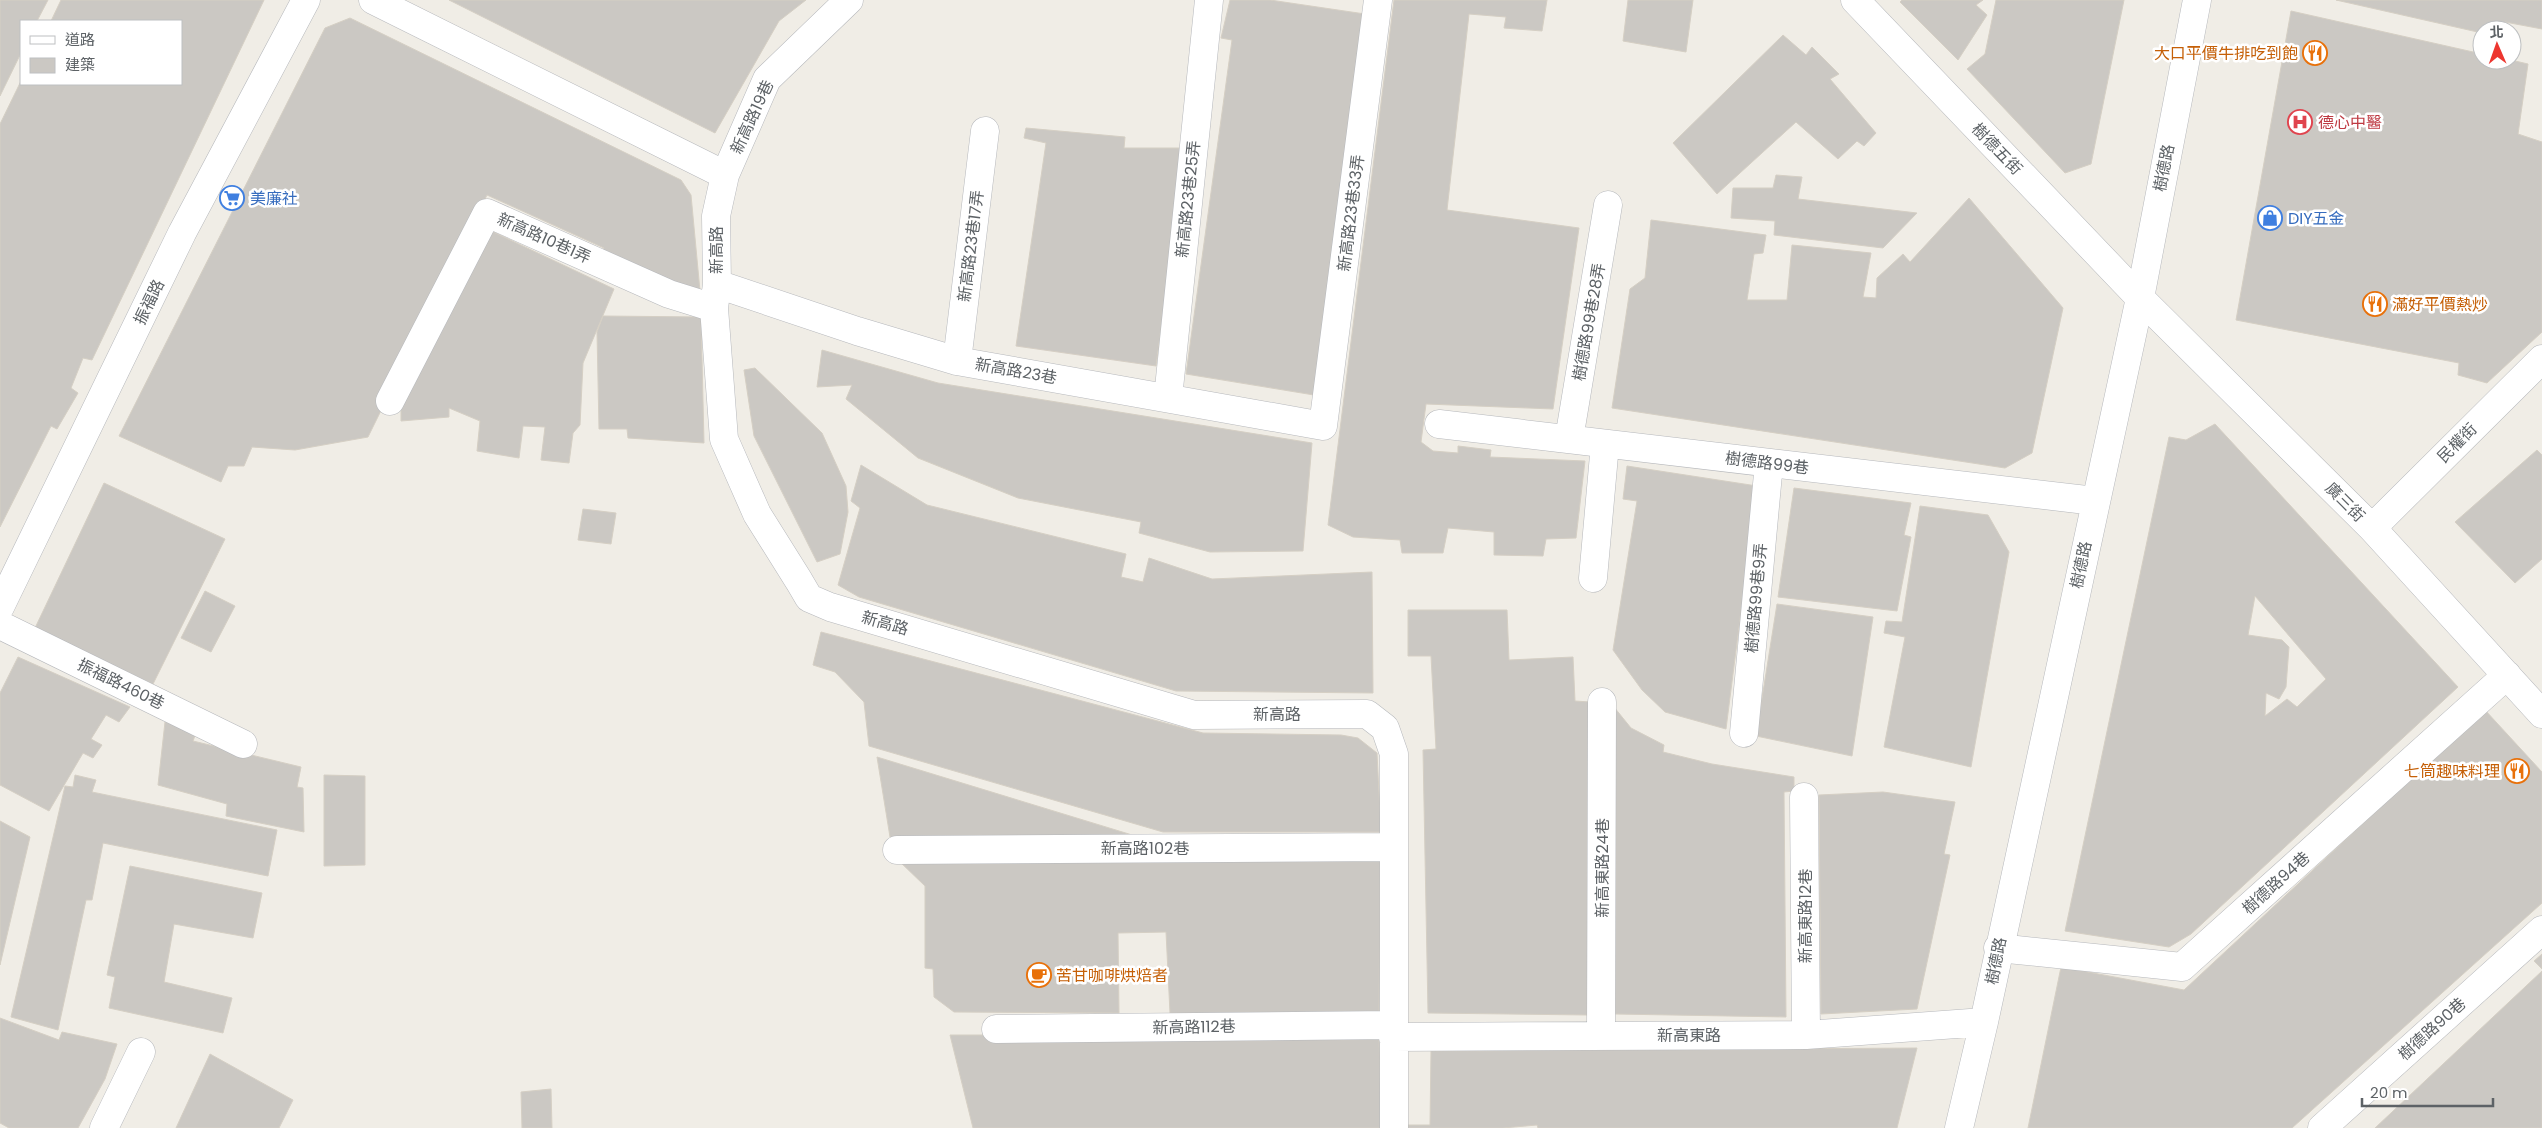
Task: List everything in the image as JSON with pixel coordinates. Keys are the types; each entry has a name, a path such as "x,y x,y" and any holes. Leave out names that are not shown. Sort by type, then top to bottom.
{"street":[{"name":"振福路","path":"0,607 182,233 306,0"},
{"path":"373,0 725,175"},
{"name":"新高路19巷","path":"725,175 767,79 849,0"},
{"name":"新高路23巷25弄","path":"1168,398 1209,0"},
{"name":"新高路23巷33弄","path":"1324,426 1378,0"},
{"name":"樹德五街","path":"1854,0 2140,298"},
{"name":"樹德路","path":"1959,1128 1984,1022 1998,948 2140,298 2197,0"},
{"name":"新高路23巷17弄","path":"957,361 985,131"},
{"name":"新高路","path":"725,175 716,216 715,296 724,439 757,514 809,598 830,607 1194,715 1367,714 1385,728 1394,754 1392,1031 1394,1128"},
{"name":"樹德路99巷28弄","path":"1569,439 1608,205"},
{"name":"新高路10巷1弄","path":"390,402 487,212 669,294 715,296"},
{"name":"新高路23巷","path":"715,296 857,331 957,361 1324,426"},
{"name":"廣三街","path":"2140,298 2372,528 2542,714"},
{"name":"民權街","path":"2372,528 2542,359"},
{"name":"樹德路99巷","path":"1439,424 2095,501"},
{"path":"1593,578 1605,444"},
{"name":"樹德路99巷9弄","path":"1744,733 1769,464"},
{"name":"振福路460巷","path":"0,625 243,744"},
{"name":"樹德路94巷","path":"1998,948 2182,967 2507,675"},
{"name":"新高東路24巷","path":"1601,1035 1602,702"},
{"name":"新高東路12巷","path":"1804,797 1806,1035"},
{"name":"新高路102巷","path":"897,850 1394,847"},
{"name":"樹德路90巷","path":"2322,1128 2542,930"},
{"name":"新高東路","path":"1392,1031 1601,1035 1806,1035 1984,1022"},
{"name":"新高路112巷","path":"996,1029 1392,1031"},
{"path":"104,1128 141,1052"}],"building":[{"path":"0,0 48,0 38,20 20,20 20,55 0,96"},
{"path":"61,0 264,0 92,360 83,358 71,388 78,393 57,429 51,426 0,527 0,124 20,83 20,85 182,85 182,20 51,20"},
{"path":"449,0 806,0 779,21 715,133"},
{"path":"1230,0 1270,0 1365,14 1320,396 1186,374 1232,40 1221,38"},
{"path":"1394,0 1547,0 1542,31 1504,28 1506,17 1469,14 1447,210 1579,228 1553,409 1426,404 1421,442 1433,451 1458,453 1458,446 1491,450 1490,457 1585,461 1576,538 1546,539 1543,556 1494,555 1494,532 1448,528 1443,553 1402,553 1400,540 1353,537 1328,525"},
{"path":"1628,0 1693,0 1686,52 1623,41"},
{"path":"1902,0 1983,0 1976,5 1987,15 1958,60 1900,2"},
{"path":"1996,0 2124,0 2091,164 2065,173 1967,69 1985,54"},
{"path":"2336,0 2542,0 2542,29 2522,25 2522,20 2472,20 2472,31"},
{"path":"2291,11 2472,52 2472,70 2522,70 2522,63 2528,64 2518,134 2542,142 2542,332 2487,383 2458,375 2459,363 2236,320"},
{"path":"350,18 681,180 691,195 700,291 599,256 604,248 487,195 368,437 295,450 252,447 244,466 228,466 221,482 119,436 325,28"},
{"path":"1783,35 1806,55 1812,47 1839,74 1830,79 1876,133 1864,146 1857,141 1838,159 1796,122 1717,194 1673,143"},
{"path":"1026,128 1125,137 1124,148 1185,148 1156,366 1016,346 1046,143 1024,138"},
{"path":"1776,175 1802,177 1798,199 1917,213 1883,248 1774,235 1775,221 1731,218 1733,188 1773,188"},
{"path":"1969,198 2063,308 2032,453 2005,468 1612,408 1630,289 1645,278 1651,220 1766,235 1763,253 1754,254 1747,300 1787,300 1792,245 1871,253 1863,297 1876,298 1877,278 1903,254 1910,262"},
{"path":"487,229 614,289 583,363 580,425 573,433 569,463 541,460 545,427 523,426 519,458 477,451 480,421 449,408 449,417 401,421 401,410 392,408"},
{"path":"603,316 701,317 704,443 628,438 627,429 599,429 597,332"},
{"path":"822,350 938,383 1312,443 1303,551 1210,552 1139,533 1141,522 1018,498 918,458 846,399 852,385 817,387"},
{"path":"755,368 822,433 846,486 848,512 840,554 817,562 754,436 744,370"},
{"path":"2215,424 2458,687 2191,934 2169,947 2065,931 2169,437 2186,440","holes":["2255,596 2326,679 2297,707 2287,699 2265,716 2266,693 2279,699 2286,687 2289,647 2282,640 2248,635"]},
{"path":"2537,450 2542,455 2542,559 2515,583 2455,522"},
{"path":"861,465 927,505 1126,554 1121,577 1143,582 1149,558 1212,579 1372,572 1373,693 1176,691 859,597 838,585 860,508 851,501"},
{"path":"1627,466 1757,486 1726,729 1665,712 1642,690 1613,650 1637,501 1623,499"},
{"path":"104,483 225,539 153,684 35,628"},
{"path":"1794,488 1911,503 1904,535 1911,537 1897,611 1778,597"},
{"path":"1920,506 1988,515 2009,552 1971,767 1884,747 1905,637 1884,633 1886,621 1902,622"},
{"path":"583,509 616,513 611,544 578,540"},
{"path":"205,591 235,606 211,652 181,638"},
{"path":"1777,604 1873,617 1852,756 1756,736"},
{"path":"1408,610 1507,610 1509,660 1573,657 1575,701 1590,702 1587,1015 1428,1013 1423,750 1436,749 1431,656 1408,656"},
{"path":"821,632 1203,733 1341,735 1358,738 1377,753 1381,832 1163,832 869,746 864,702 835,672 813,665"},
{"path":"18,657 130,707 119,722 106,715 91,739 102,745 93,758 83,753 49,811 0,785 0,693"},
{"path":"1614,707 1631,728 1664,745 1663,752 1712,764 1794,777 1794,791 1784,792 1786,1017 1615,1014"},
{"path":"2485,710 2542,772 2542,903 2292,1128 2028,1128 2061,967 2184,990"},
{"path":"165,722 196,733 193,741 301,767 297,787 303,788 304,832 226,816 227,804 158,785"},
{"path":"877,757 1142,838 890,837"},
{"path":"75,775 96,780 92,792 277,830 268,876 103,843 92,900 86,900 58,1030 11,1017 65,786 73,787"},
{"path":"324,775 365,776 365,865 324,866"},
{"path":"1883,792 1955,802 1944,854 1950,855 1917,1009 1821,1014 1819,795"},
{"path":"0,821 30,837 0,965"},
{"path":"1380,857 1379,1015 1170,1013 1166,932 1118,933 1119,1013 954,1012 934,997 933,969 925,968 925,886 898,860"},
{"path":"130,866 262,893 253,938 174,924 164,982 232,998 223,1033 109,1008 115,977 107,975"},
{"path":"2542,954 2542,969 2534,961"},
{"path":"2542,971 2542,1128 2375,1128"},
{"path":"0,1018 59,1040 62,1032 117,1044 105,1079 78,1128 9,1128 0,1123"},
{"path":"950,1035 1379,1035 1381,1128 973,1128"},
{"path":"1917,1048 1897,1128 1538,1128 1537,1125 1503,1128 1408,1128 1408,1125 1430,1125 1431,1051"},
{"path":"210,1054 293,1100 279,1128 176,1128"},
{"path":"551,1089 552,1128 522,1128 521,1092"}],"place":[{"name":"大口平價牛排吃到飽","path":"2315,53"},
{"name":"德心中醫","path":"2300,122"},
{"name":"美廉社","path":"232,198"},
{"name":"DIY五金","path":"2270,218"},
{"name":"滿好平價熱炒","path":"2375,304"},
{"name":"七筒趣味料理","path":"2517,771"},
{"name":"苦甘咖啡烘焙者","path":"1039,975"}]}
